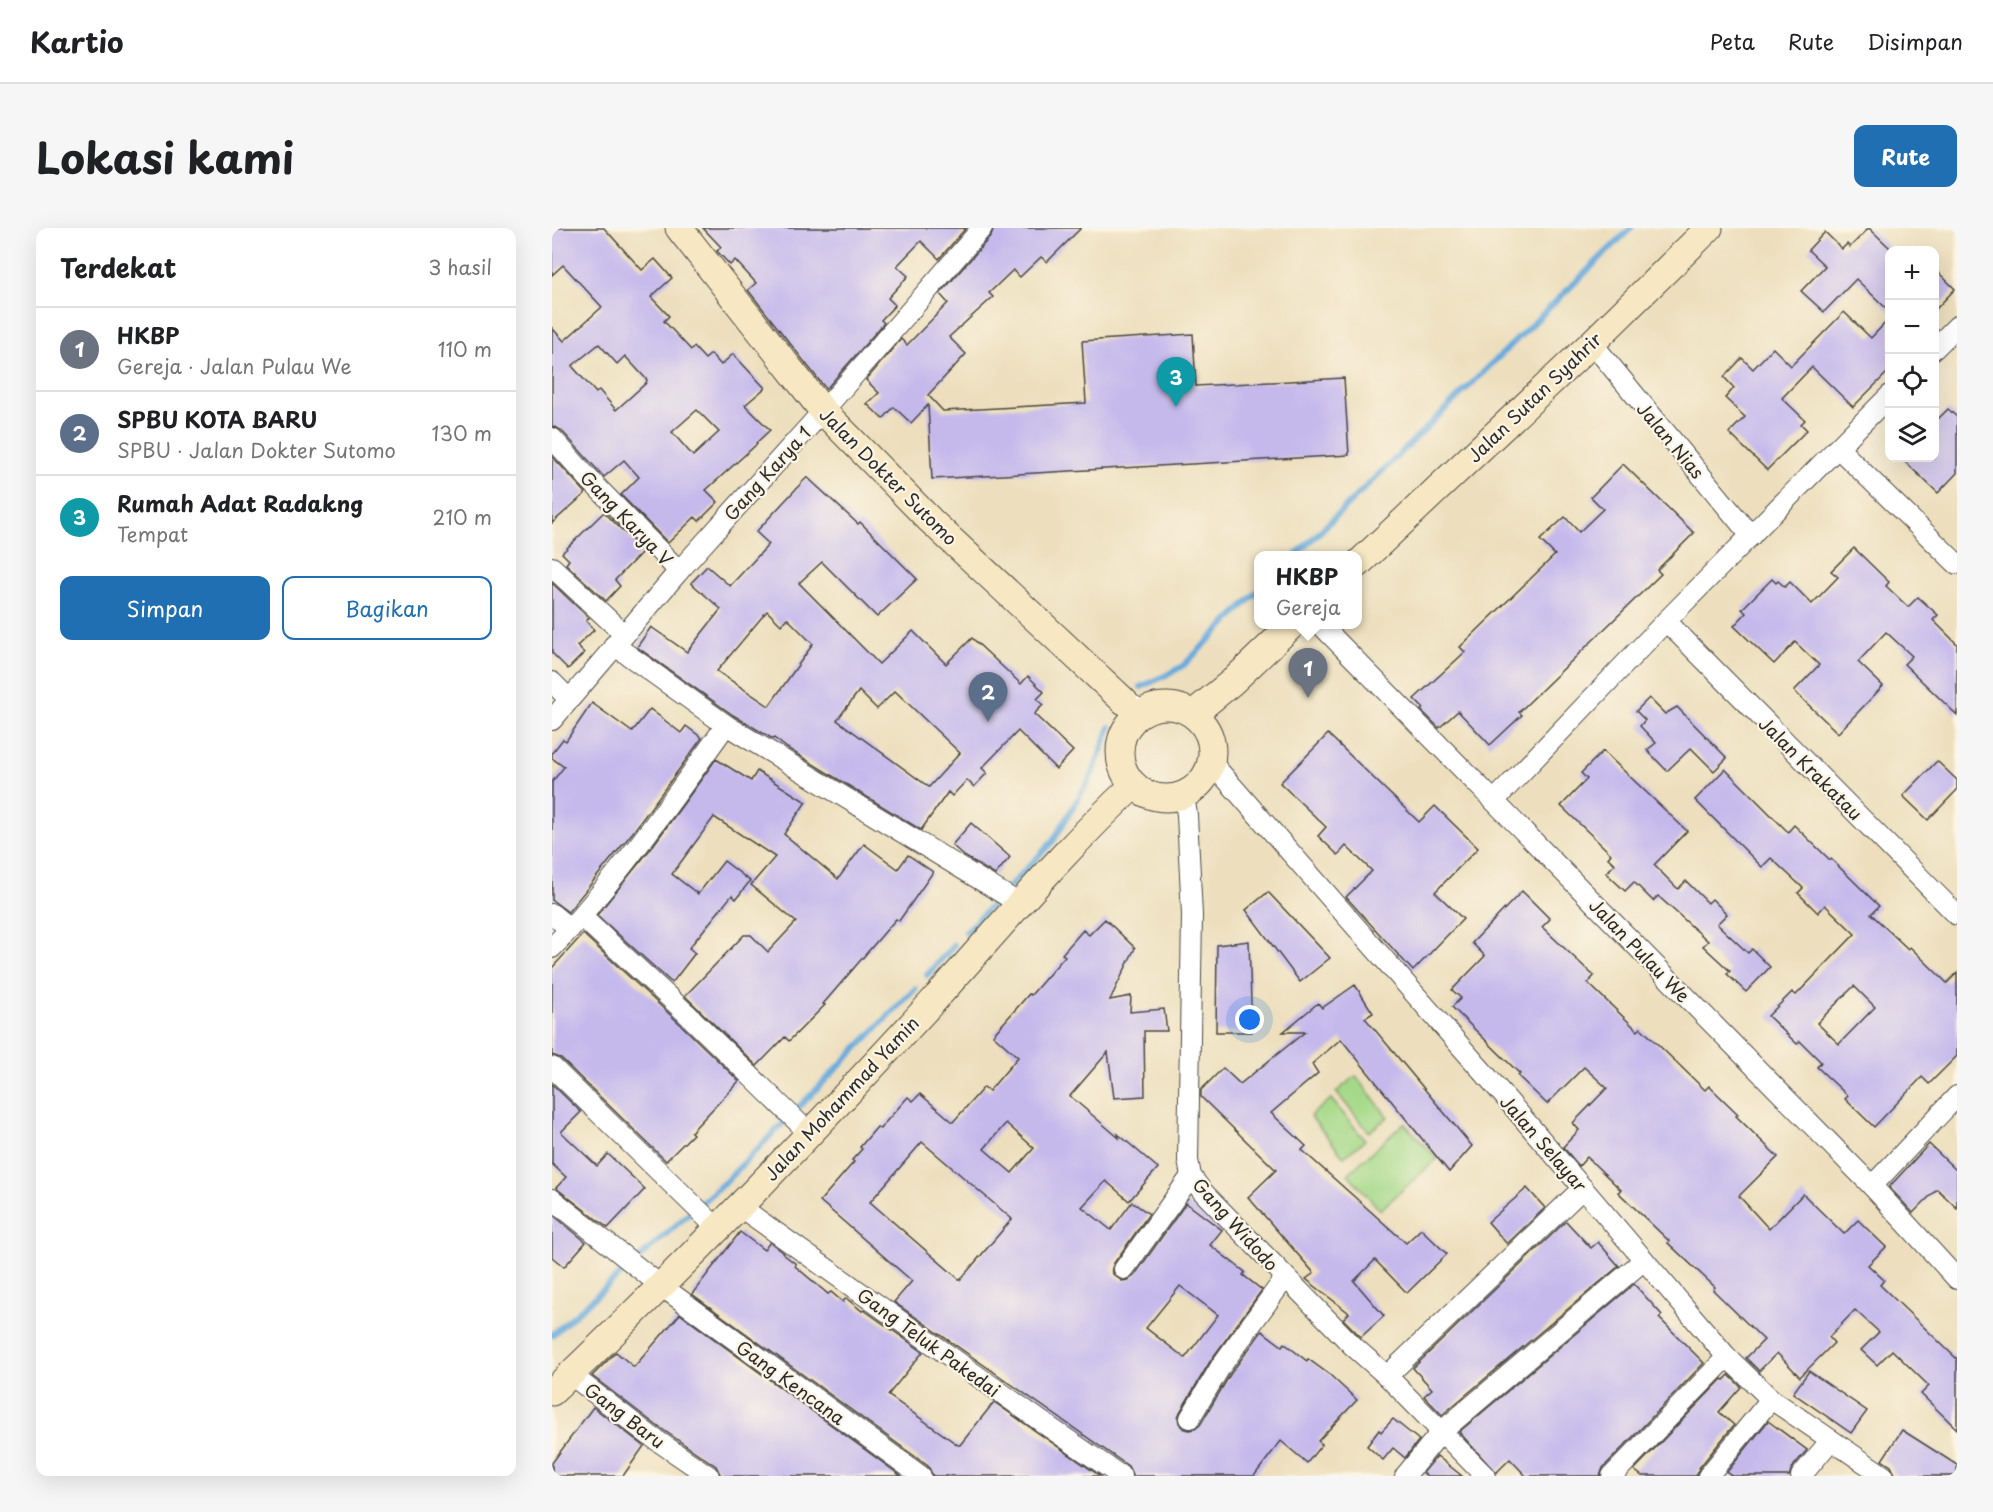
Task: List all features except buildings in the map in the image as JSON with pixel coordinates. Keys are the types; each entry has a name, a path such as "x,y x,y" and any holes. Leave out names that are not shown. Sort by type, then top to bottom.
{"street":[{"name":"Jalan Dokter Sutomo","path":"679,228 823,411 932,521 1133,711"},
{"name":"Gang Karya 1","path":"552,720 619,639 823,411 982,228"},
{"name":"Jalan Sutan Syahrir","path":"1362,560 1592,343 1709,228"},
{"path":"1939,345 1957,326"},
{"name":"Jalan Nias","path":"1592,343 1751,536"},
{"path":"1494,801 1666,621 1885,400"},
{"name":"Gang Karya V","path":"552,438 679,571"},
{"path":"1838,448 1957,564"},
{"path":"552,567 619,639 726,725 1019,904"},
{"name":"Jalan Krakatau","path":"1666,621 1957,915"},
{"path":"1202,713 1288,629"},
{"name":"Jalan Pulau We","path":"1325,629 1872,1186 1957,1279"},
{"path":"552,682 569,699"},
{"path":"1169,706 1202,713 1213,749 1215,773 1182,802 1152,796 1128,786 1120,759 1120,748 1133,711 1169,706"},
{"path":"552,948 576,923 658,820 726,725"},
{"name":"Jalan Selayar","path":"1215,773 1583,1188 1727,1357 1770,1399 1884,1476"},
{"name":"Jalan Mohammad Yamin","path":"561,1383 739,1206 935,998 1128,786"},
{"name":"Gang Widodo","path":"1182,802 1192,915 1188,1160 1191,1176 1202,1191 1286,1278 1485,1476"},
{"path":"552,914 576,923 686,1013 808,1132"},
{"path":"552,1067 716,1227"},
{"path":"1872,1186 1957,1096"},
{"path":"1124,1269 1191,1176"},
{"path":"1387,1376 1583,1188"},
{"name":"Gang Kencana","path":"552,1199 661,1285 921,1476"},
{"name":"Gang Teluk Pakedai","path":"739,1206 1120,1476"},
{"path":"1406,1476 1441,1432 1644,1260"},
{"path":"1190,1418 1221,1366 1286,1278"},
{"path":"1612,1476 1727,1357"},
{"name":"Gang Baru","path":"561,1383 649,1435 709,1476"},
{"path":"1708,1476 1770,1399"},
{"path":"1802,1476 1831,1440"}],"green space":[{"path":"1356,1076 1388,1117 1369,1132 1336,1092"},
{"path":"1331,1099 1365,1140 1344,1157 1310,1116"},
{"path":"1404,1123 1437,1159 1380,1210 1348,1174"}],"waterway":[{"path":"1300,551 1631,228"},
{"path":"1141,687 1184,665 1254,595"},
{"path":"966,932 1053,841 1092,775 1110,727"},
{"path":"927,975 954,945"},
{"path":"552,1335 727,1180 915,989"}],"place":[{"name":"Rumah Adat Radakng","path":"1176,407"},
{"name":"HKBP","path":"1308,698"},
{"name":"SPBU KOTA BARU","path":"988,722"}]}
